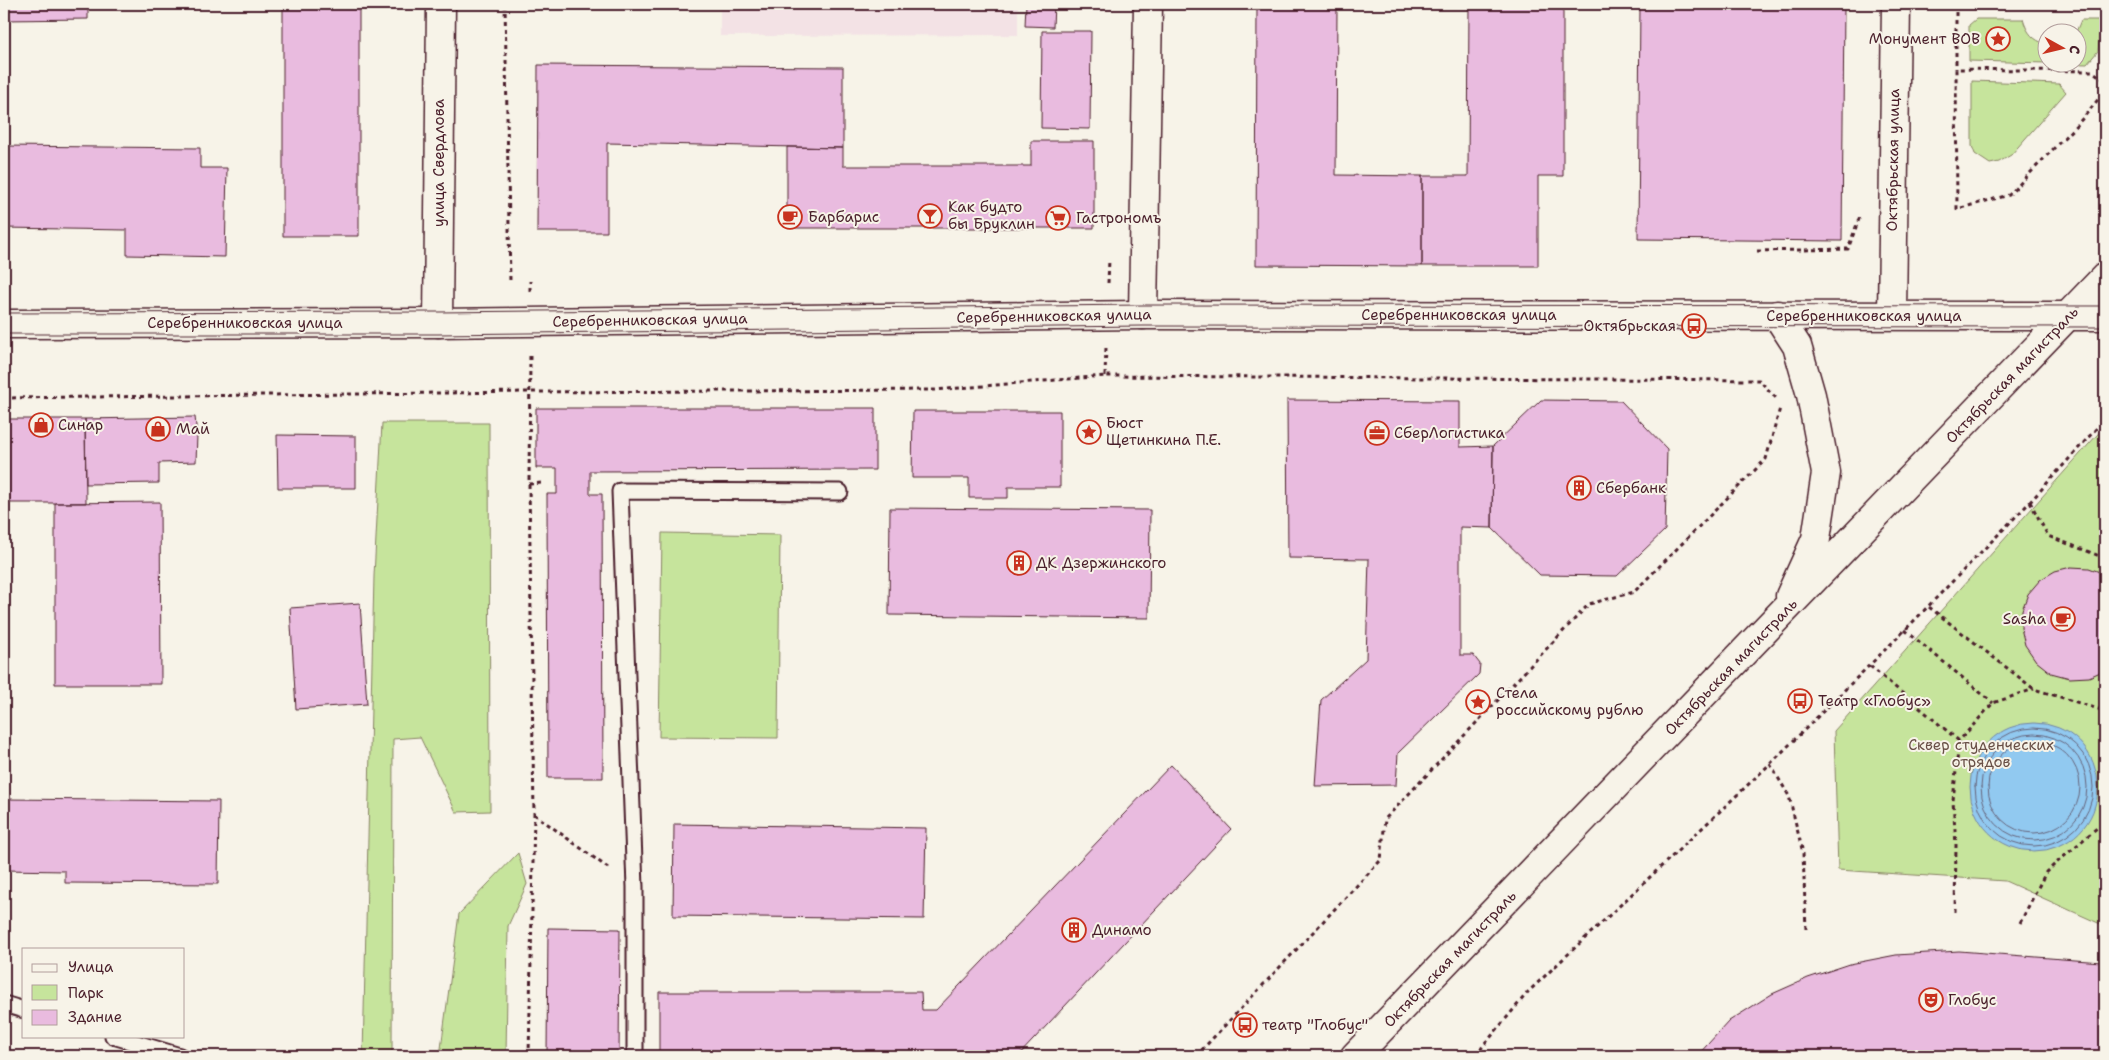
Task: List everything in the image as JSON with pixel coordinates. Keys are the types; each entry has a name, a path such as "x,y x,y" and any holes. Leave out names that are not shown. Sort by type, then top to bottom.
{"street":[{"name":"улица Свердлова","path":"438,323 441,4"},
{"path":"1143,315 1148,4"},
{"name":"Октябрьская улица","path":"1892,315 1896,4"},
{"name":"Октябрьская магистраль","path":"1355,1056 2105,277"},
{"name":"Серебренниковская улица","path":"4,324 438,323 1143,315 2105,316"},
{"path":"1777,315 1797,346 1811,395 1826,473 1816,539 1782,614"}],"lane":[{"path":"635,1056 635,887 620,491 840,492"},
{"path":"4,1004 22,1009"},
{"path":"120,1038 180,1056"}],"path":[{"path":"505,4 510,282"},
{"path":"1956,4 1957,209 2008,196 2083,118 2105,92"},
{"path":"1956,69 2092,70 2105,80"},
{"path":"1757,251 1848,250 1862,209"},
{"path":"529,1056 534,814 529,484 530,281"},
{"path":"4,398 935,390 1105,376 1759,380 1781,403 1766,459 1634,592 1589,604 1575,618 1385,819 1381,860 1196,1056"},
{"path":"1475,1056 1528,992 1770,764 1870,666 2030,502 2105,419"},
{"path":"529,484 542,484"},
{"path":"2030,502 2048,536 2105,558"},
{"path":"1929,607 2034,689 2105,711"},
{"path":"1905,630 1993,703"},
{"path":"1870,666 1959,741"},
{"path":"1955,912 1956,845 1953,801 1959,741 1993,703 2034,689"},
{"path":"1770,764 1788,796 1803,853 1806,930"},
{"path":"534,814 635,887"},
{"path":"2020,923 2046,872 2105,821"}],"shaded area":[{"path":"720,4 1018,4 1018,35 720,36"}],"green space":[{"path":"1976,19 2023,19 2026,28 2036,39 2036,63 1969,61 1969,25"},
{"path":"2081,20 2101,20 2098,51 2087,64 2086,22 2080,22"},
{"path":"1972,81 2059,84 2066,92 2011,155 1999,162 1990,164 1975,154 1972,146"},
{"path":"382,423 489,423 490,811 456,812 420,737 393,739 392,1056 363,1056 374,576"},
{"name":"Сквер студенческих отрядов","path":"2105,426 2105,926 2005,881 1838,870 1834,731"},
{"path":"662,533 780,535 778,738 659,737"},
{"path":"518,853 527,884 508,926 506,1056 440,1056 459,914"}],"water":[{"path":"2034,723 2059,727 2080,741 2094,762 2098,787 2094,812 2080,833 2059,847 2034,851 2009,847 1988,833 1974,812 1970,787 1974,762 1988,741 2009,727"}],"building":[{"path":"4,4 88,4 88,19 4,20"},
{"path":"283,4 359,4 359,236 283,236"},
{"path":"1026,4 1054,4 1053,27 1025,26"},
{"path":"1257,4 1337,4 1336,175 1422,176 1422,266 1256,265"},
{"path":"1469,4 1541,4 1541,7 1563,7 1563,176 1538,176 1538,266 1422,266 1422,176 1468,176"},
{"path":"1640,4 1844,4 1842,241 1638,239"},
{"path":"1042,31 1091,31 1090,129 1041,128"},
{"path":"538,65 843,67 843,148 607,143 607,232 537,232"},
{"path":"1031,141 1094,141 1094,228 787,228 787,147 843,148 843,166 1031,166"},
{"path":"4,146 200,148 200,168 227,168 225,257 127,255 127,230 4,228"},
{"path":"1287,400 1460,401 1460,447 1493,446 1492,528 1460,527 1460,655 1473,655 1480,664 1479,674 1398,753 1396,785 1315,786 1321,700 1366,659 1369,559 1288,558"},
{"name":"Сбербанк","path":"1541,400 1621,401 1667,449 1665,530 1617,576 1540,575 1492,528 1493,446"},
{"path":"536,408 875,408 875,470 590,471 590,494 602,494 603,778 548,778 547,494 557,494 557,468 536,468"},
{"path":"913,411 1060,411 1060,487 1008,487 1008,498 969,498 969,478 912,478"},
{"path":"195,417 197,435 196,462 159,463 159,483 86,484 85,419"},
{"path":"4,419 85,419 86,503 4,503"},
{"path":"277,435 356,436 356,488 278,488"},
{"path":"160,502 161,684 55,684 55,503"},
{"name":"ДК Дзержинского","path":"890,508 1150,510 1149,618 889,615"},
{"name":"Sasha","path":"2071,567 2089,568 2105,574 2105,670 2089,677 2070,678 2051,673 2036,661 2025,645 2021,628 2022,610 2028,594 2040,580 2055,571"},
{"path":"360,603 367,704 296,709 290,608"},
{"name":"Динамо","path":"1171,765 1231,829 1018,1056 659,1056 659,992 921,992 922,1010 936,1010"},
{"path":"4,799 219,801 218,884 65,883 65,871 4,870"},
{"path":"674,824 926,828 924,919 673,916"},
{"path":"548,928 620,929 619,1056 547,1056"},
{"name":"Глобус","path":"1959,951 2101,962 2101,1056 1697,1056 1729,1021 1772,994 1808,978 1850,964 1896,955"}],"tram line":[{"path":"4,313 438,312 1143,305 2105,306"},
{"path":"4,334 438,334 1143,326 2105,327"}],"place":[{"name":"Монумент ВОВ","path":"1998,39"},
{"name":"Как будто бы Бруклин","path":"930,216"},
{"name":"Барбарис","path":"790,217"},
{"name":"Гастрономъ","path":"1058,218"},
{"name":"Октябрьская","path":"1694,326"},
{"name":"Синар","path":"41,425"},
{"name":"Май","path":"158,429"},
{"name":"Бюст Щетинкина П.Е.","path":"1089,432"},
{"name":"СберЛогистика","path":"1377,433"},
{"name":"Сбербанк","path":"1579,488"},
{"name":"ДК Дзержинского","path":"1019,563"},
{"name":"Sasha","path":"2063,619"},
{"name":"Театр «Глобус»","path":"1800,701"},
{"name":"Стела российскому рублю","path":"1478,702"},
{"name":"Динамо","path":"1074,930"},
{"name":"Глобус","path":"1931,1000"},
{"name":"театр \"Глобус\"","path":"1245,1025"}]}
